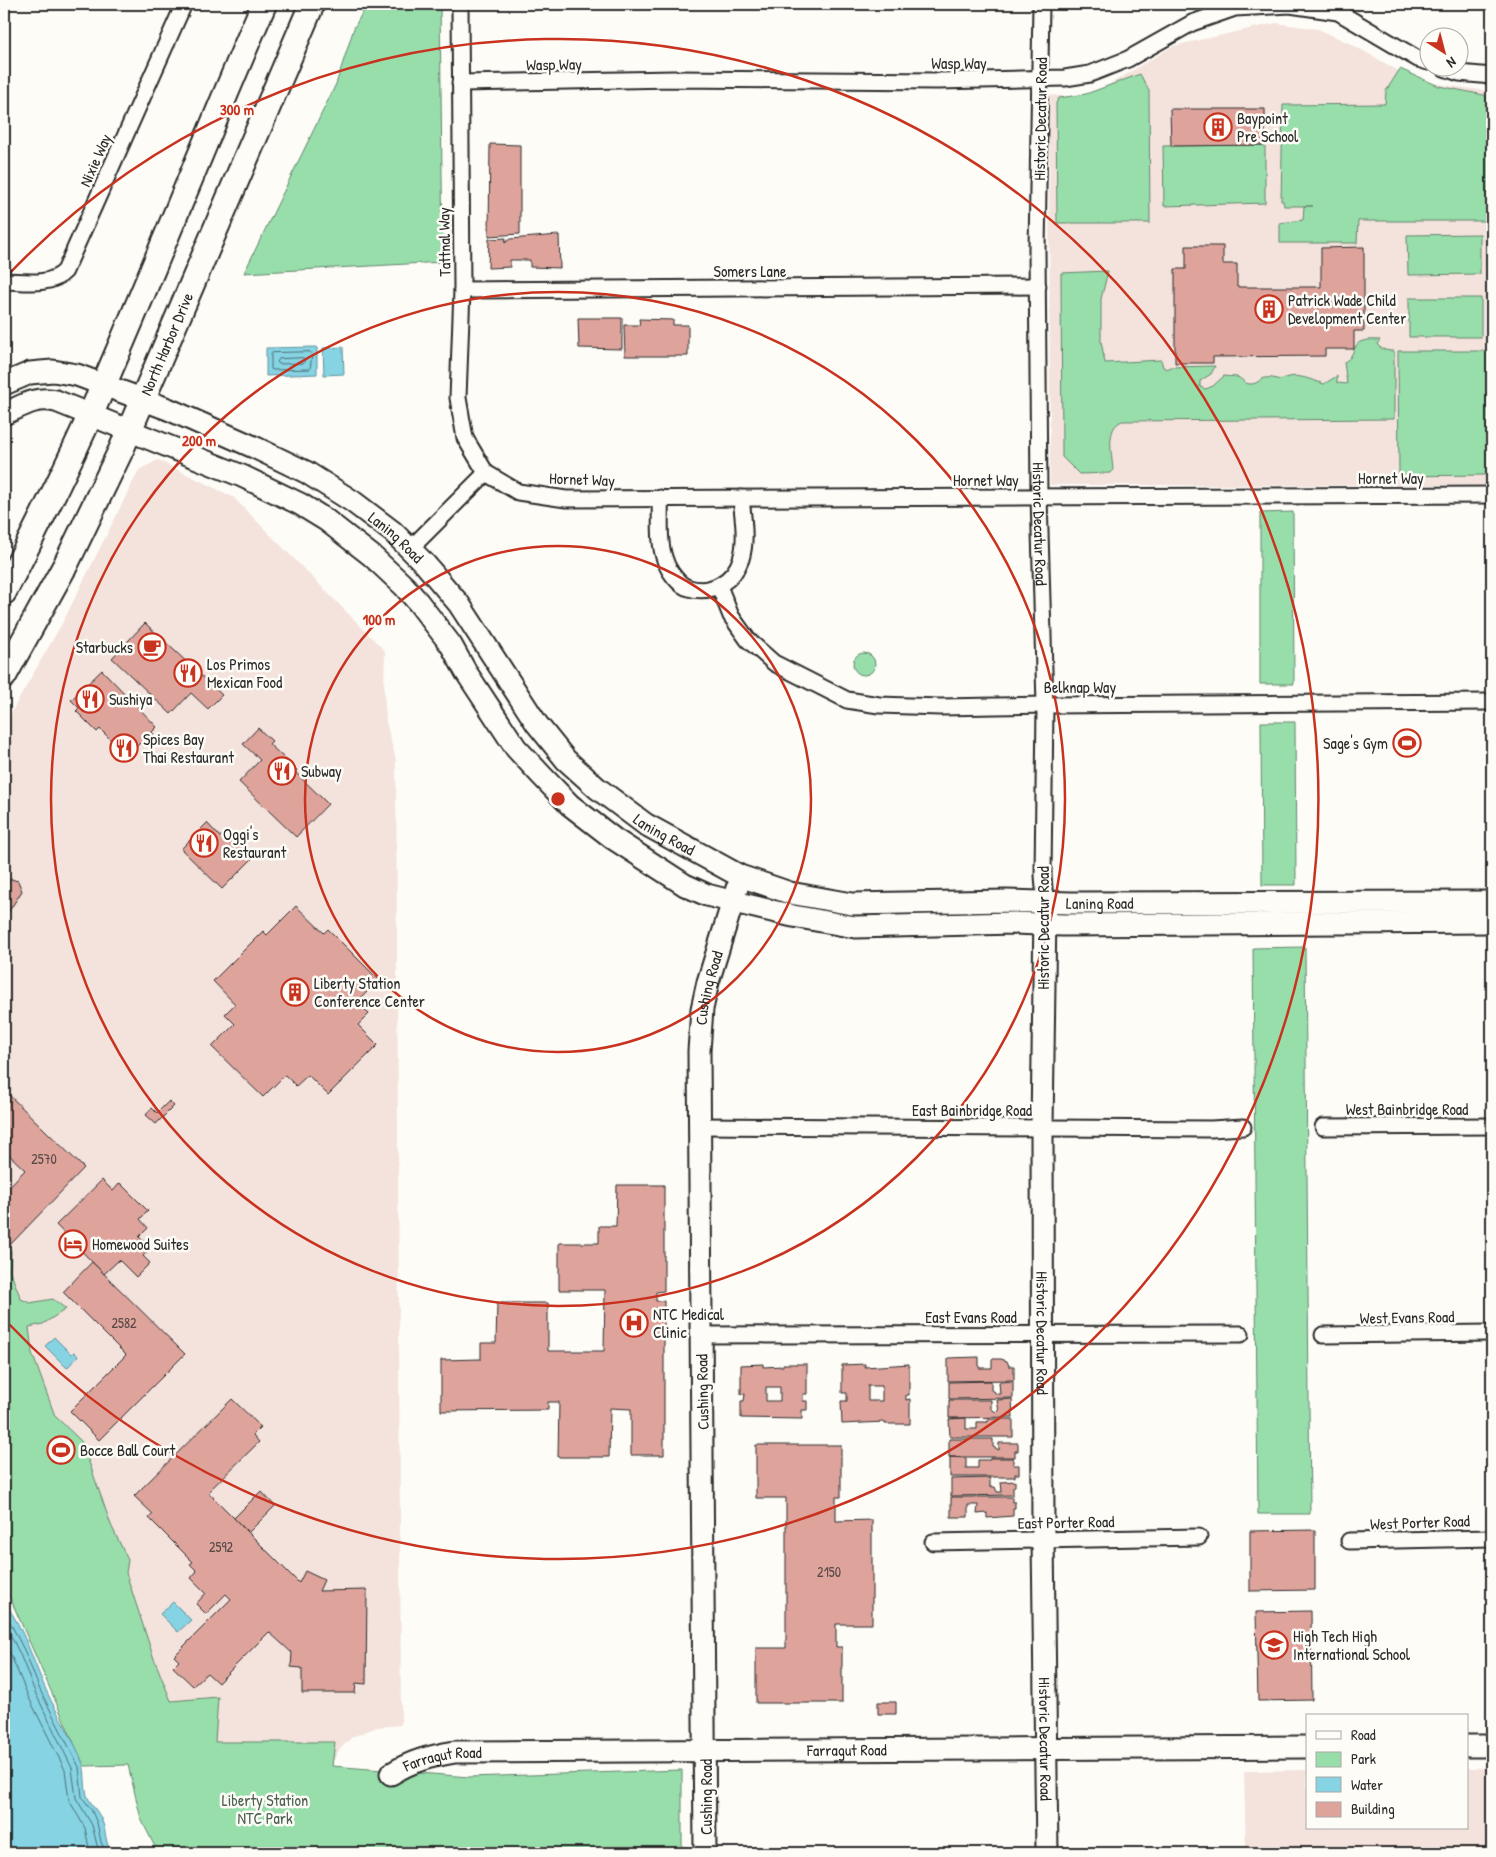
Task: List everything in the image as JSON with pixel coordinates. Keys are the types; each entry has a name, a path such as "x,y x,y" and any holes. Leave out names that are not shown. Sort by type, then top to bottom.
{"main road":[{"path":"4,592 104,386 264,4"},
{"name":"North Harbor Drive","path":"4,676 66,564 104,487 312,4"}],"street":[{"name":"Nixie Way","path":"4,281 48,281 60,276 64,271 184,4"},
{"name":"Tattnal Way","path":"460,4 462,290 458,398 465,438 486,473"},
{"name":"Historic Decatur Road","path":"1041,4 1037,249 1039,497 1045,705 1042,1128 1043,1539 1047,1853"},
{"name":"Wasp Way","path":"460,83 674,79 1065,78 1090,74 1128,59 1192,24 1235,8 1290,5 1338,12 1418,59"},
{"path":"1468,74 1492,76"},
{"name":"Somers Lane","path":"462,290 1038,286"},
{"name":"Laning Road","path":"4,384 30,373 53,371 77,375 168,408 256,448 306,472 352,501 393,532 410,548 459,604 536,724 566,760 597,788 645,824 740,876 790,893 852,904 919,902 1492,902"},
{"name":"Laning Road","path":"4,414 28,402 40,399 56,401 242,476 300,504 334,526 372,556 418,602 451,645 466,672 516,748 570,805 622,844 685,885 707,895 793,916 855,927 1014,923 1492,922"},
{"path":"410,548 486,473"},
{"name":"Hornet Way","path":"486,473 518,492 566,499 1492,495"},
{"path":"660,498 661,545 665,560 674,576 688,588 706,590 719,586 734,574 741,559 744,543 742,498"},
{"name":"Belknap Way","path":"719,586 731,616 748,640 774,663 847,700 879,705 940,707 1492,702"},
{"name":"Cushing Road","path":"706,1853 699,1051 702,1010 740,876"},
{"name":"East Bainbridge Road","path":"700,1126 1211,1129 1243,1127"},
{"name":"West Bainbridge Road","path":"1323,1127 1492,1126"},
{"name":"West Evans Road","path":"1323,1335 1492,1333"},
{"name":"East Evans Road","path":"702,1335 1241,1334"},
{"name":"East Porter Road","path":"933,1542 1199,1537"},
{"name":"West Porter Road","path":"1348,1541 1492,1538"},
{"path":"1468,1746 1492,1746"},
{"name":"Farragut Road","path":"391,1774 405,1765 429,1756 455,1752 1306,1747"}],"shaded area":[{"path":"1276,23 1318,29 1353,45 1416,81 1488,91 1488,485 1050,485 1049,95 1087,98 1173,46"},
{"path":"158,460 233,497 385,651 384,689 386,722 396,760 401,1725 377,1727 352,1737 339,1750 334,1760 136,1761 4,1515 4,725 64,620 139,470"},
{"path":"1468,1768 1492,1768 1492,1853 1246,1853 1244,1771 1306,1770 1306,1830 1468,1830"}],"green space":[{"path":"367,4 440,4 443,262 244,273 336,84 354,28"},
{"path":"1400,69 1439,86 1484,95 1489,98 1490,221 1358,221 1357,243 1280,243 1280,223 1303,220 1304,206 1284,206 1283,201 1281,201 1283,105 1385,104 1386,91"},
{"path":"1140,74 1149,91 1150,223 1057,223 1056,103 1059,98 1086,94"},
{"path":"1265,145 1265,203 1164,206 1163,146"},
{"path":"1480,234 1480,274 1408,275 1407,235"},
{"path":"1108,271 1101,299 1101,341 1105,363 1161,360 1163,367 1167,369 1171,367 1215,366 1211,374 1200,381 1200,387 1206,389 1213,386 1224,376 1238,377 1250,384 1254,384 1264,378 1280,380 1297,376 1324,384 1337,376 1337,383 1347,384 1344,362 1348,360 1359,342 1380,340 1377,344 1380,348 1394,351 1394,419 1122,421 1113,429 1111,435 1113,470 1111,473 1079,474 1062,457 1061,273"},
{"path":"1409,298 1481,298 1481,337 1409,337"},
{"path":"1398,351 1490,351 1491,471 1486,475 1399,476"},
{"path":"1293,512 1294,684 1260,684 1260,513"},
{"path":"864,653 872,656 875,664 872,672 864,675 856,672 853,664 856,656"},
{"path":"1261,722 1295,722 1296,885 1262,885"},
{"path":"1305,947 1310,1514 1258,1514 1253,948"},
{"name":"Liberty Station NTC Park","path":"4,1242 11,1251 10,1271 21,1299 30,1303 53,1299 66,1309 43,1324 29,1327 32,1353 55,1416 82,1442 111,1525 128,1560 126,1573 153,1656 171,1701 218,1697 215,1742 335,1742 332,1766 469,1777 682,1770 682,1853 158,1853 141,1819 128,1765 84,1766 4,1584"}],"water":[{"path":"317,347 317,374 266,376 266,348"},
{"path":"343,347 344,374 324,375 323,348"},
{"path":"54,1337 71,1354 74,1352 78,1356 67,1368 45,1346"},
{"path":"4,1602 18,1623 47,1692 83,1764 87,1795 101,1818 108,1846 113,1853 4,1853"},
{"path":"173,1602 191,1620 178,1632 160,1614"}],"building":[{"name":"Baypoint Pre School","path":"1170,109 1265,109 1265,145 1171,146"},
{"path":"490,144 520,145 520,234 489,236"},
{"path":"559,235 560,268 530,267 530,260 510,260 510,267 488,268 489,239 506,238 505,243 510,239"},
{"name":"Patrick Wade Child Development Center","path":"1186,246 1223,246 1223,264 1237,264 1237,287 1321,287 1321,248 1364,247 1364,331 1354,331 1354,349 1325,349 1325,356 1213,357 1213,363 1175,363 1175,269 1186,269"},
{"path":"578,318 622,318 622,349 579,348"},
{"path":"639,319 673,320 673,325 688,325 688,356 625,356 624,325 640,325"},
{"path":"145,623 222,695 208,709 191,693 171,714 112,658"},
{"path":"102,670 157,727 152,732 154,735 143,746 140,743 127,756 100,729 97,732 76,711 79,708 71,700"},
{"path":"258,728 272,741 269,744 297,770 295,772 328,804 296,837 239,782 260,760 243,744"},
{"path":"207,823 220,837 227,830 254,857 222,889 181,849"},
{"path":"11,879 18,881 22,891 4,919 4,883"},
{"name":"Liberty Station Conference Center","path":"296,906 324,933 328,929 379,980 357,1002 369,1014 358,1025 378,1045 328,1095 308,1075 296,1086 285,1075 263,1097 212,1047 235,1024 225,1014 235,1004 213,981 263,931 267,935"},
{"path":"4,1090 84,1168 10,1245 4,1239 4,1192 25,1170 4,1150"},
{"path":"169,1101 174,1106 156,1124 146,1115 152,1108 157,1113"},
{"path":"102,1180 113,1191 120,1183 148,1211 140,1219 148,1228 139,1237 151,1248 143,1256 150,1263 136,1277 119,1260 104,1274 56,1225"},
{"name":"NTC Medical Clinic","path":"617,1185 664,1185 664,1291 656,1292 656,1301 664,1301 664,1455 631,1455 631,1409 610,1408 609,1457 558,1457 559,1402 548,1402 548,1410 441,1411 441,1360 481,1359 481,1343 496,1343 497,1303 548,1303 548,1351 604,1351 605,1290 559,1290 559,1243 599,1243 599,1226 616,1226"},
{"path":"92,1262 185,1354 99,1440 70,1411 126,1355 63,1292"},
{"path":"979,1357 979,1368 992,1368 992,1359 1007,1361 1009,1366 1014,1366 1014,1380 948,1381 948,1358"},
{"path":"763,1364 763,1367 783,1366 783,1364 807,1364 807,1394 803,1394 803,1401 807,1401 807,1410 802,1410 802,1419 741,1418 741,1401 744,1401 745,1394 741,1394 741,1365","holes":["766,1387 780,1387 780,1401 766,1401"]},
{"path":"865,1364 865,1367 909,1364 909,1395 906,1395 906,1400 910,1399 910,1424 885,1424 885,1422 842,1424 841,1401 847,1401 847,1393 842,1393 842,1365","holes":["868,1386 882,1386 882,1401 868,1401"]},
{"path":"991,1381 991,1390 1000,1394 999,1382 1013,1381 1013,1398 949,1399 949,1382"},
{"path":"232,1399 261,1427 253,1435 259,1442 208,1492 299,1583 305,1571 324,1580 319,1591 367,1590 366,1684 356,1683 355,1693 302,1693 302,1668 291,1667 292,1653 269,1632 218,1683 207,1673 193,1686 173,1667 179,1661 174,1656 231,1599 226,1594 206,1614 196,1604 206,1593 191,1578 197,1571 190,1564 193,1562 149,1518 153,1514 134,1496"},
{"path":"1012,1399 1013,1417 949,1418 949,1400 991,1400 991,1409 996,1412 999,1411 997,1400"},
{"path":"966,1418 966,1429 977,1429 977,1422 988,1422 988,1419 1013,1419 1013,1437 950,1437 949,1419"},
{"path":"949,1439 993,1439 993,1447 999,1450 999,1443 1018,1443 1018,1451 1015,1451 1015,1457 949,1457"},
{"path":"756,1445 841,1445 841,1497 836,1497 836,1521 872,1520 872,1624 836,1624 836,1647 842,1647 842,1703 756,1703 756,1648 786,1648 786,1498 756,1498"},
{"path":"950,1457 966,1458 966,1468 978,1468 978,1460 1013,1458 1013,1465 1019,1465 1019,1474 1015,1474 1015,1477 950,1477"},
{"path":"990,1478 990,1487 995,1487 997,1492 1002,1492 1001,1482 1015,1481 1013,1495 951,1496 951,1479"},
{"path":"261,1491 275,1506 248,1533 234,1518"},
{"path":"951,1497 1012,1497 1012,1502 1015,1502 1015,1508 1013,1508 1013,1516 987,1518 987,1513 977,1514 978,1505 968,1505 968,1517 951,1517"},
{"path":"1315,1530 1315,1590 1250,1591 1250,1531"},
{"path":"1311,1611 1312,1700 1258,1701 1256,1612"},
{"path":"878,1702 896,1702 896,1714 878,1714"}],"place":[{"name":"Baypoint Pre School","path":"1218,127"},
{"name":"Patrick Wade Child Development Center","path":"1269,309"},
{"name":"Starbucks","path":"152,647"},
{"name":"Los Primos Mexican Food","path":"188,673"},
{"name":"Sushiya","path":"90,699"},
{"name":"Sage's Gym","path":"1407,743"},
{"name":"Spices Bay Thai Restaurant","path":"124,748"},
{"name":"Subway","path":"282,771"},
{"name":"Oggi's Restaurant","path":"204,843"},
{"name":"Liberty Station Conference Center","path":"295,992"},
{"name":"Homewood Suites","path":"73,1244"},
{"name":"NTC Medical Clinic","path":"634,1323"},
{"name":"Bocce Ball Court","path":"61,1450"},
{"name":"High Tech High International School","path":"1274,1645"}]}
